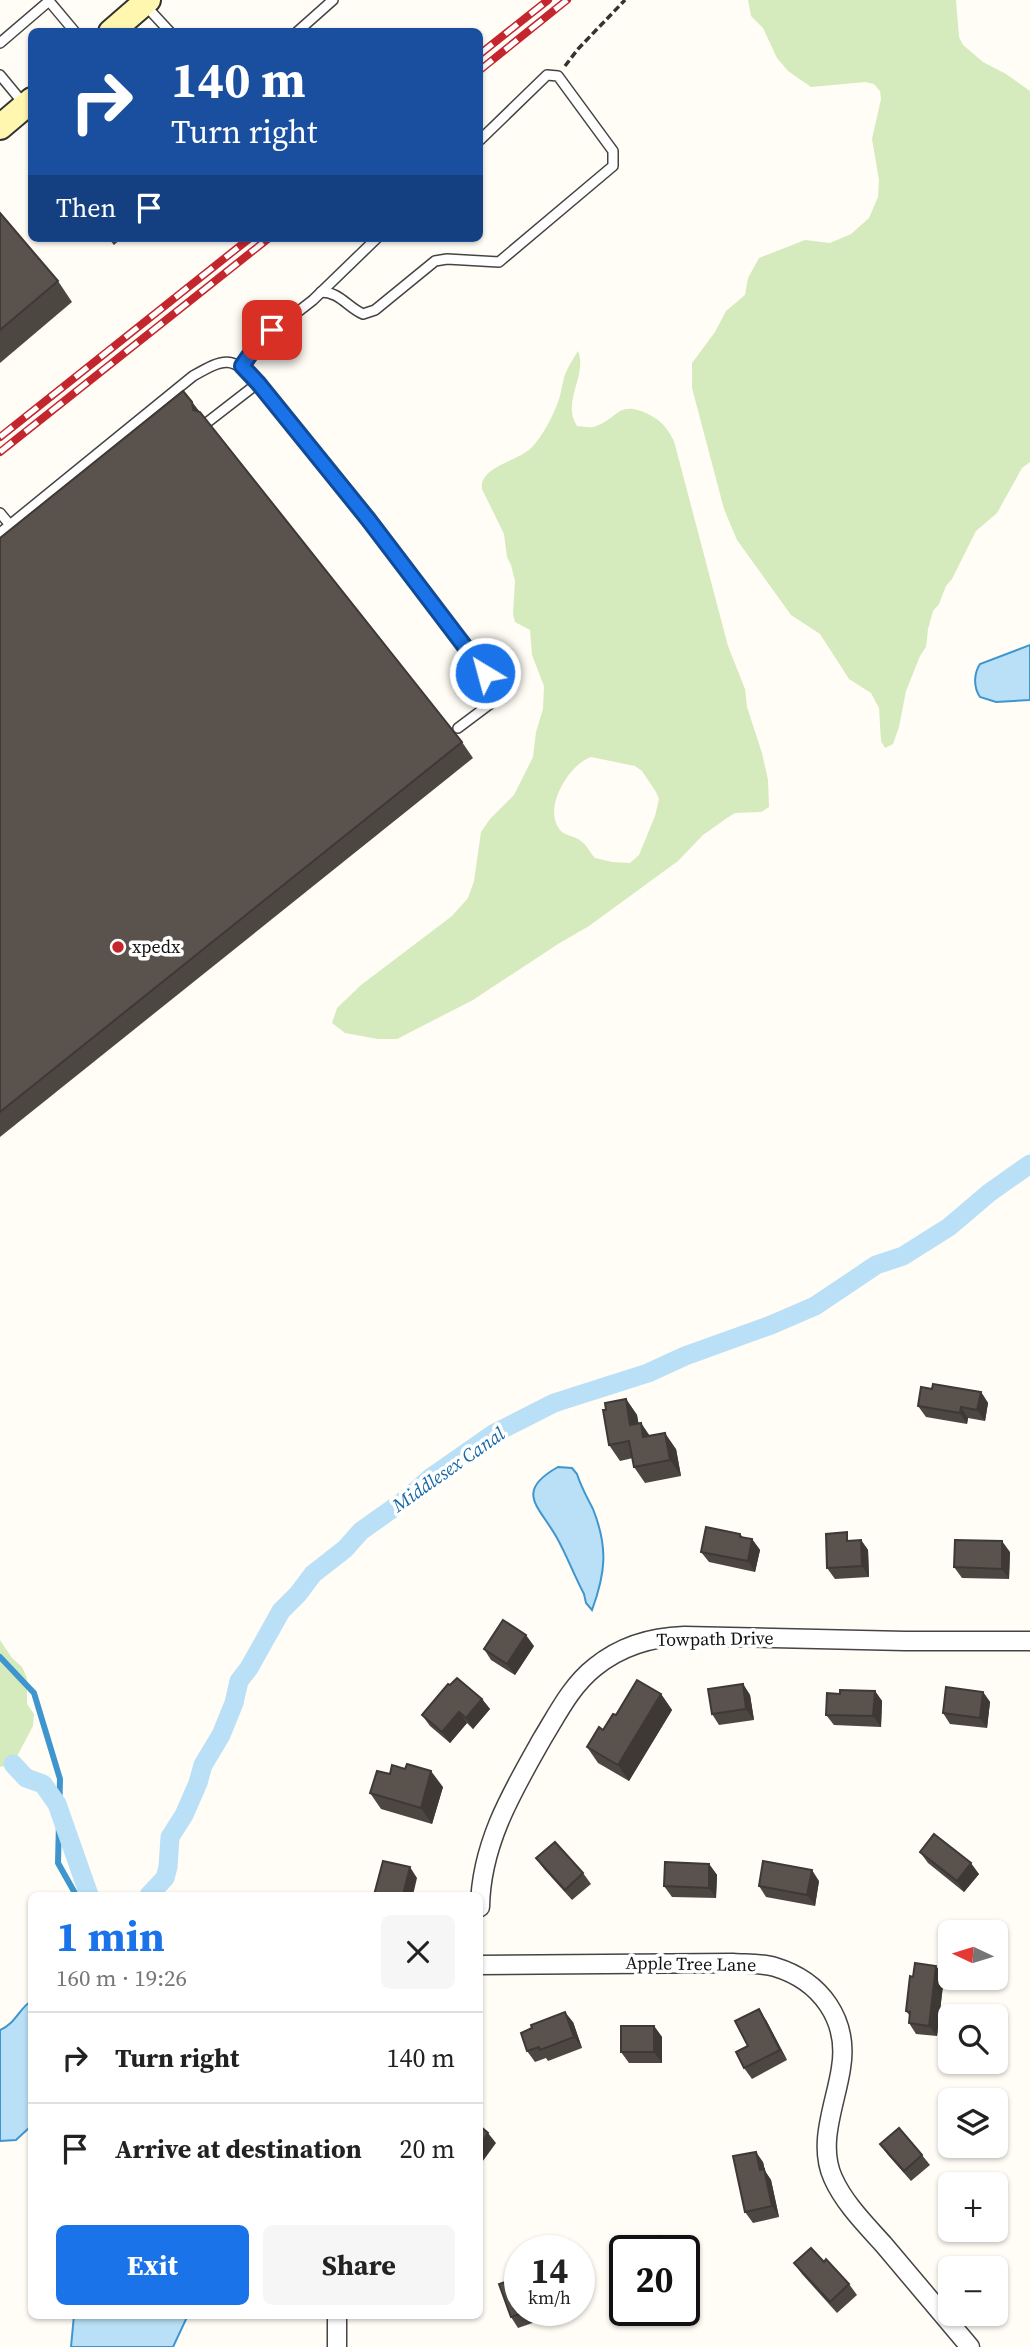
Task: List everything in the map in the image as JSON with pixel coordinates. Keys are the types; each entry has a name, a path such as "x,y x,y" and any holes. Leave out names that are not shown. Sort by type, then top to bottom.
{"main road":[{"path":"119,28 146,2"},
{"path":"0,127 28,103"}],"street":[{"name":"Towpath Drive","path":"482,1892 488,1849 515,1787 569,1695 594,1668 625,1648 648,1640 684,1636 1030,1641"},
{"name":"Apple Tree Lane","path":"483,1965 733,1963 774,1967 801,1978 812,1986 826,1998 841,2031 843,2052 827,2138 832,2177 866,2224 970,2347"},
{"path":"337,2319 337,2347"}],"lane":[{"path":"0,43 51,3 62,0"},
{"path":"302,28 333,0"},
{"path":"146,2 167,28"},
{"path":"51,3 72,28"},
{"path":"0,75 28,103"},
{"path":"321,292 330,292 341,297 363,314 375,310 435,261 447,259 499,262 613,166 612,151 558,76 547,75 483,137"},
{"path":"242,366 258,343 321,292 373,242"},
{"path":"0,533 193,376 221,361 242,366 368,519 502,695 458,728"},
{"path":"209,421 258,383"},
{"path":"0,513 10,525"}],"path":[{"path":"558,76 578,49 625,0"}],"green space":[{"path":"748,0 956,0 959,37 963,45 983,62 1030,91 1030,462 1022,468 997,513 976,531 933,611 926,647 906,691 899,727 893,744 885,748 881,741 879,708 871,693 849,679 820,634 791,615 737,540 724,509 692,388 692,363 715,332 726,311 745,295 748,278 759,258 805,240 830,243 851,234 869,218 878,197 879,180 872,139 881,99 880,91 874,84 865,82 811,87 788,71 777,58 763,28 751,16"},
{"path":"578,351 580,369 572,408 577,426 593,427 618,412 638,410 657,419 674,441 728,646 745,689 747,707 762,753 768,780 769,807 761,812 735,813 727,818 703,835 678,861 589,926 473,1000 397,1039 378,1039 345,1033 332,1023 337,1008 361,985 452,916 468,898 474,881 481,832 514,795 533,757 536,732 543,709 544,686 532,655 530,630 515,622 515,581 507,557 504,534 482,489 487,475 537,442 553,413 565,374","holes":["591,757 635,766 642,771 659,799 639,855 630,863 595,858 583,843 563,833 556,822 554,812 560,789 574,769"]},
{"path":"0,1640 22,1667 27,1678 27,1704 34,1714 33,1726 13,1764 0,1767"}],"water":[{"path":"1030,645 1030,700 996,702 980,697 975,680 980,664"},
{"path":"558,1467 572,1468 577,1474 601,1535 602,1571 592,1610 586,1603 561,1545 534,1500 536,1484"},
{"path":"28,2004 28,2129 16,2140 0,2141 0,2030"},
{"path":"74,2319 186,2319 173,2347 71,2347"}],"building":[{"path":"0,213 58,281 0,330"},
{"name":"xpedx","path":"183,391 192,402 193,410 200,412 462,742 0,1112 0,538"},
{"path":"933,1384 981,1392 977,1410 961,1407 960,1413 918,1406 921,1387 932,1389"},
{"path":"626,1399 630,1425 641,1423 643,1437 665,1433 670,1460 634,1467 629,1441 609,1445 603,1410 606,1410 605,1403"},
{"path":"706,1527 752,1539 748,1561 701,1552"},
{"path":"847,1532 847,1541 861,1540 862,1566 827,1568 826,1534"},
{"path":"955,1540 1002,1541 1002,1569 954,1567"},
{"path":"503,1620 526,1635 507,1664 484,1649"},
{"path":"457,1678 482,1699 466,1718 459,1712 442,1732 422,1715 448,1684"},
{"path":"637,1680 661,1694 618,1765 587,1747 599,1727 603,1730 613,1714 616,1715"},
{"path":"743,1684 746,1709 712,1714 708,1689"},
{"path":"946,1687 983,1692 980,1718 943,1713"},
{"path":"840,1690 875,1691 873,1716 826,1715 827,1693 840,1694"},
{"path":"407,1764 431,1771 421,1808 370,1793 377,1771 390,1774 392,1765 405,1769"},
{"path":"934,1834 971,1863 957,1881 920,1852"},
{"path":"555,1842 583,1873 565,1890 536,1858"},
{"path":"383,1861 410,1867 404,1892 375,1892"},
{"path":"763,1861 812,1870 807,1895 759,1886"},
{"path":"665,1862 709,1864 709,1888 664,1886"},
{"path":"915,1963 936,1966 929,2026 909,2023 910,2012 906,2011 910,1976 913,1977"},
{"path":"759,2009 780,2050 744,2068 736,2052 748,2046 735,2021"},
{"path":"565,2012 574,2037 540,2050 539,2047 527,2051 521,2033 532,2028 531,2025"},
{"path":"621,2026 654,2026 654,2052 621,2052"},
{"path":"899,2128 922,2155 904,2171 880,2144"},
{"path":"756,2152 760,2170 764,2169 772,2206 745,2212 733,2156"},
{"path":"811,2248 824,2262 826,2259 849,2284 830,2302 794,2263"},
{"path":"504,2282 504,2298 499,2284"}],"waterway":[{"name":"Middlesex Canal","path":"152,1892 165,1878 170,1837 184,1815 203,1765 221,1735 234,1703 239,1681 281,1611 313,1574 345,1549 361,1531 493,1434 554,1403 648,1373 815,1306 876,1265 903,1256 949,1227 989,1193 1030,1164"},
{"path":"0,1657 34,1693 60,1779 58,1863 74,1892"},
{"name":"Middlesex Canal","path":"13,1764 26,1778 43,1784 57,1804 88,1892"}],"railway":[{"path":"483,52 548,0"},
{"path":"483,68 567,0"},
{"path":"0,437 245,242"},
{"path":"0,452 264,242"}],"place":[{"name":"xpedx","path":"118,947"}],"route":[{"path":"272,330 258,343 242,366 368,519 485,673"}]}
